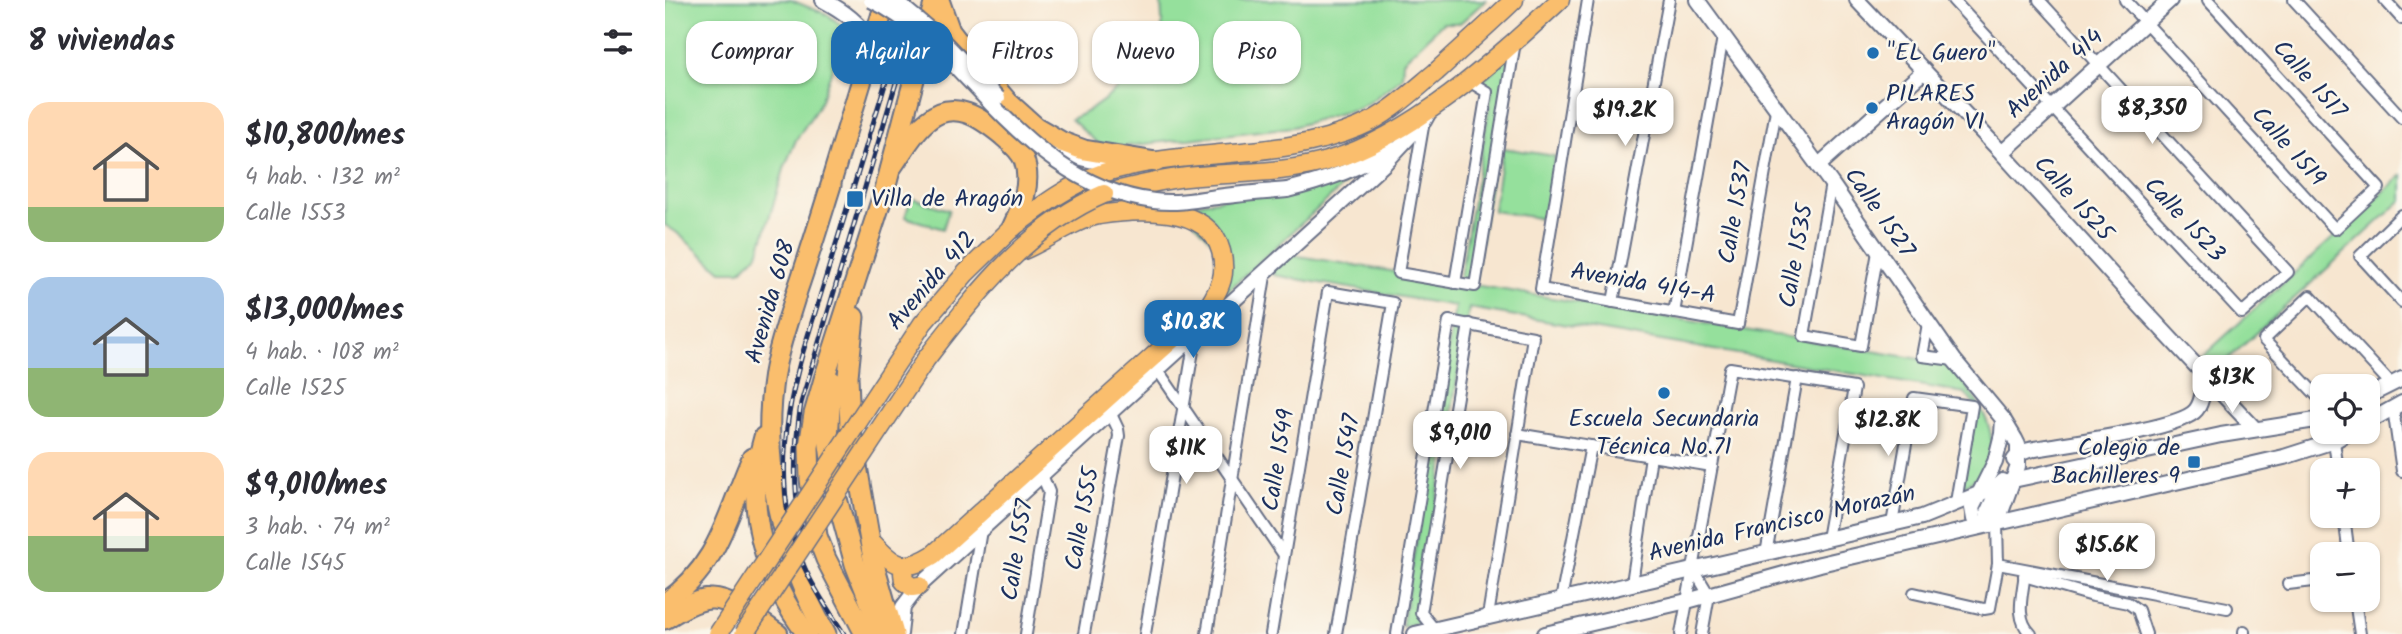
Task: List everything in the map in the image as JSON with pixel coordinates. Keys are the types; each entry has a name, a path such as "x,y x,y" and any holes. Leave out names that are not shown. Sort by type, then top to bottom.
{"highway":[{"name":"Avenida 608","path":"880,21 886,0"},
{"path":"937,0 950,31 976,65 1008,102 1036,127 1062,142 1084,150 1156,162"},
{"path":"865,634 817,536 809,447 814,414 824,379 883,197 937,0"},
{"name":"Avenida 608","path":"826,634 799,581 787,547 771,463 770,415 774,373 782,340 861,84"},
{"path":"891,168 927,120 944,112 960,110 976,115 1014,144 1024,159 1027,186 1013,228"},
{"path":"857,278 847,401 877,575 894,634"},
{"path":"839,337 832,378 828,438 836,495 855,564 883,634"},
{"path":"665,603 691,582 714,552 770,415"},
{"path":"770,415 756,467 755,496 761,541 770,572 785,602 807,634"},
{"path":"665,619 698,602 710,599 723,601 742,610 778,634"}],"main road":[{"name":"Avenida 412","path":"718,634 923,323 966,273 1013,228 1072,187 1103,173 1156,162 1315,142 1360,127 1406,98 1514,0"},
{"name":"Avenida 412","path":"744,634 926,359 959,316 1018,253 1061,217 1082,203 1104,194 1156,181 1273,170 1329,161 1384,139 1428,115 1560,0"},
{"path":"871,541 887,558 907,566 920,563 933,555 1209,306 1222,284 1224,261 1218,241 1205,226 1193,218 1179,214 1136,212 1096,216 1069,226 1043,243 1018,253"},
{"path":"907,566 903,573 904,581 912,587 919,586"}],"street":[{"path":"823,0 857,21"},
{"path":"871,0 903,20 935,47 1035,148 1067,170 1107,189 1155,201 1184,201 1287,190 1319,183 1346,173 1402,144"},
{"path":"894,0 942,40 1041,141 1074,157 1106,164 1136,166"},
{"name":"Avenida 414-A","path":"1588,0 1541,289 1738,324"},
{"path":"1613,302 1669,0"},
{"name":"Calle 1527","path":"1696,0 1831,183 1954,360 2003,419 2015,439 2019,454"},
{"name":"Calle 1525","path":"1857,0 2002,153 2255,429"},
{"name":"Calle 1523","path":"1953,0 2242,313 2288,272 2098,65"},
{"path":"2039,0 2098,65"},
{"name":"Calle 1519","path":"2125,0 2335,229"},
{"name":"Avenida 414","path":"2002,153 2170,0"},
{"name":"Calle 1517","path":"2208,0 2379,188 2335,229"},
{"path":"2294,0 2402,118"},
{"path":"2385,0 2402,19"},
{"path":"1674,313 1723,37"},
{"path":"1428,115 1398,273 1475,286 1515,41"},
{"path":"1818,166 1924,71"},
{"path":"1455,283 1487,92 1467,80"},
{"name":"Calle 1537","path":"1738,324 1776,110"},
{"name":"Avenida 412","path":"900,634 903,607 919,586 1385,163 1428,115"},
{"path":"1476,156 1496,159"},
{"name":"Calle 1535","path":"1831,183 1804,336 1861,346 1878,252"},
{"path":"2402,215 2360,256 2402,302"},
{"path":"1207,634 1266,270"},
{"name":"Calle 1549","path":"1271,634 1328,292 1393,303"},
{"path":"2310,388 2264,340 2310,296 2396,382 2380,390"},
{"name":"Calle 1547","path":"1336,634 1393,303"},
{"path":"1397,634 1449,321 1533,337 1488,616"},
{"path":"1434,629 1421,613 1469,324"},
{"path":"1928,324 1922,356 1954,360"},
{"path":"1145,634 1196,333"},
{"path":"1681,634 1730,368 1854,387 1827,539"},
{"path":"1157,369 1284,555"},
{"path":"1914,593 1987,610 1992,604 1998,564 1987,513 2018,466 2019,454 2028,450 2164,425 2191,415 2199,407 2203,393 2203,373"},
{"path":"1766,554 1797,378"},
{"path":"1892,524 1914,398 1972,406 1956,502"},
{"path":"2380,415 2397,406 2402,471"},
{"name":"Calle 1555","path":"1084,634 1119,436 1110,412"},
{"path":"1991,527 1972,514 1972,508 1995,462 2003,419"},
{"name":"Avenida Francisco Morazán","path":"1415,634 1921,517 2006,482 2202,439 2310,421"},
{"path":"2164,425 2202,439"},
{"path":"1517,434 1712,466"},
{"name":"Avenida Francisco Morazán","path":"1545,634 1687,601 1820,564 1991,527 2284,457 2325,444"},
{"path":"1561,600 1591,446"},
{"path":"1632,583 1651,456"},
{"name":"Calle 1557","path":"1026,634 1049,492 1042,475"},
{"path":"964,634 981,530"},
{"path":"1998,564 2093,596 2128,603 2139,610 2146,634"},
{"path":"1694,570 1709,595 1702,634"},
{"path":"2025,572 2227,608"},
{"path":"2025,572 2020,603 2021,616 2025,628 2031,634"},
{"path":"1406,577 1427,578"},
{"path":"2288,584 2310,581"},
{"path":"2357,612 2360,634"}],"green space":[{"path":"665,0 791,0 828,15 836,21 831,21 831,72 819,105 796,140 785,166 758,254 740,271 721,271 665,225"},
{"path":"1161,0 1486,0 1460,23 1443,23 1403,61 1402,77 1358,108 1293,127 1109,148 1100,145 1071,119 1098,104 1122,84 1199,84 1199,21 1162,21"},
{"path":"1511,55 1474,285 1950,364 1977,402 1990,429 1989,457 1982,472 1960,489 1975,406 1965,393 1469,308 1418,613 1422,622 1402,627 1455,306 1273,275 1274,269 1292,255 1459,282 1492,92 1482,81"},
{"path":"1503,148 1555,156 1545,219 1493,211"},
{"path":"1358,172 1222,296 1226,257 1181,207"},
{"path":"2402,175 2402,200 2215,371 2202,357"},
{"path":"911,198 949,210 943,229 905,217"}],"railway":[{"path":"844,634 812,582 797,549 789,522 785,494 786,438 802,355 911,0"},
{"path":"804,540 797,505 795,472 801,403 917,12"}],"place":[{"name":"\"EL Guero\"","path":"1873,53"},
{"name":"PILARES Aragón VI","path":"1872,108"},
{"name":"Villa de Aragón","path":"855,199"},
{"name":"Escuela Secundaria Técnica No.71","path":"1664,393"},
{"name":"Colegio de Bachilleres 9","path":"2194,462"}]}
